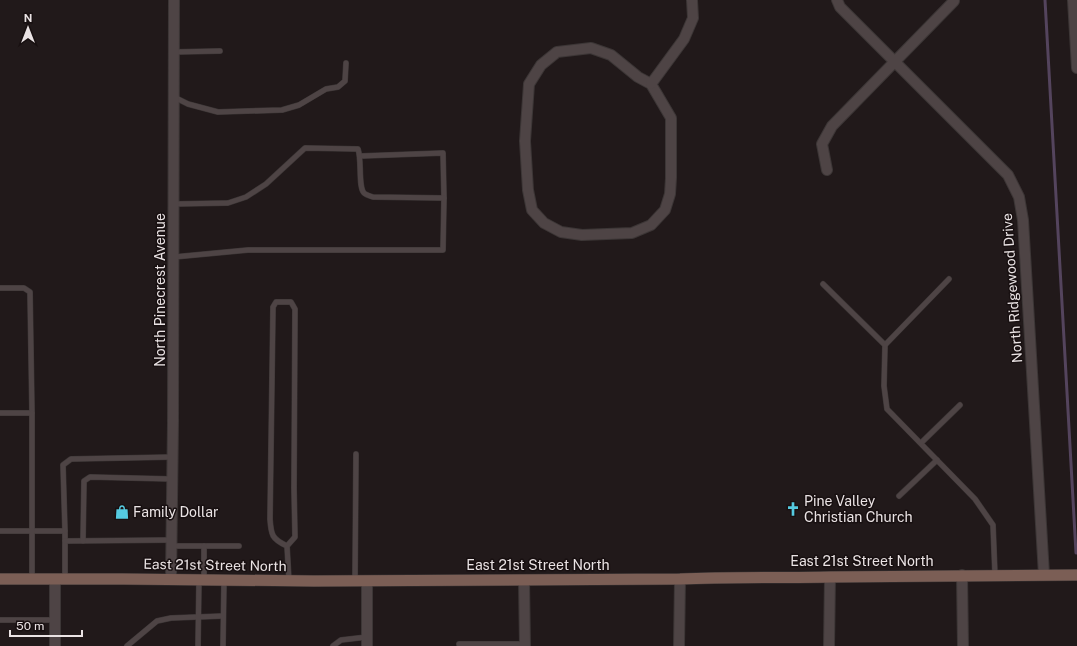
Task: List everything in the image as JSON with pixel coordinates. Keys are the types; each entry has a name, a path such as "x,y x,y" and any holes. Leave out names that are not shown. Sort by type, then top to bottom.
{"main road":[{"name":"East 21st Street North","path":"0,579 367,581 1077,575"}],"street":[{"name":"North Pinecrest Avenue","path":"171,579 173,457 174,0"},
{"path":"650,84 684,38 693,18 692,0"},
{"name":"North Ridgewood Drive","path":"837,0 840,7 1008,175 1019,196 1023,220 1044,575"},
{"path":"1073,0 1077,68"},
{"path":"827,170 822,144 832,126 954,1"},
{"path":"591,48 611,55 638,77 650,84 671,118 670,194 665,210 651,225 632,233 582,235 561,232 544,223 532,210 528,190 524,141 529,84 542,65 557,52 591,48"},
{"path":"962,575 964,646"},
{"path":"829,646 830,577"},
{"path":"55,646 55,620 60,579"},
{"path":"679,646 680,579"},
{"path":"524,580 525,645"},
{"path":"367,581 367,642"}],"lane":[{"path":"174,52 220,51"},
{"path":"174,97 188,104 218,112 282,110 299,105 326,89 338,86 345,81 346,63"},
{"path":"174,204 228,203 246,196 266,184 305,148 358,149 361,156 361,188 364,194 373,197 444,198"},
{"path":"174,257 248,250 443,250 443,153 361,156"},
{"path":"949,279 885,345 884,386 888,409 975,499 993,525 995,575"},
{"path":"823,284 885,345"},
{"path":"0,288 24,288 30,292 32,579"},
{"path":"287,546 275,541 270,531 273,307 276,302 291,302 295,309 295,537 287,546 289,581"},
{"path":"920,443 960,405"},
{"path":"0,413 32,413"},
{"path":"355,581 356,454"},
{"path":"60,579 65,541 63,465 71,459 173,457"},
{"path":"899,496 937,460"},
{"path":"83,541 84,481 90,477 172,479"},
{"path":"0,531 65,531"},
{"path":"65,541 239,546"},
{"path":"198,646 204,546"},
{"path":"223,646 224,580"},
{"path":"127,646 157,621 171,618 223,616"},
{"path":"0,620 55,620"},
{"path":"333,646 341,640 367,642"},
{"path":"459,644 525,645"}],"waterway":[{"path":"1045,0 1076,553"}],"place":[{"name":"Pine Valley Christian Church","path":"793,509"},
{"name":"Family Dollar","path":"122,512"}]}
